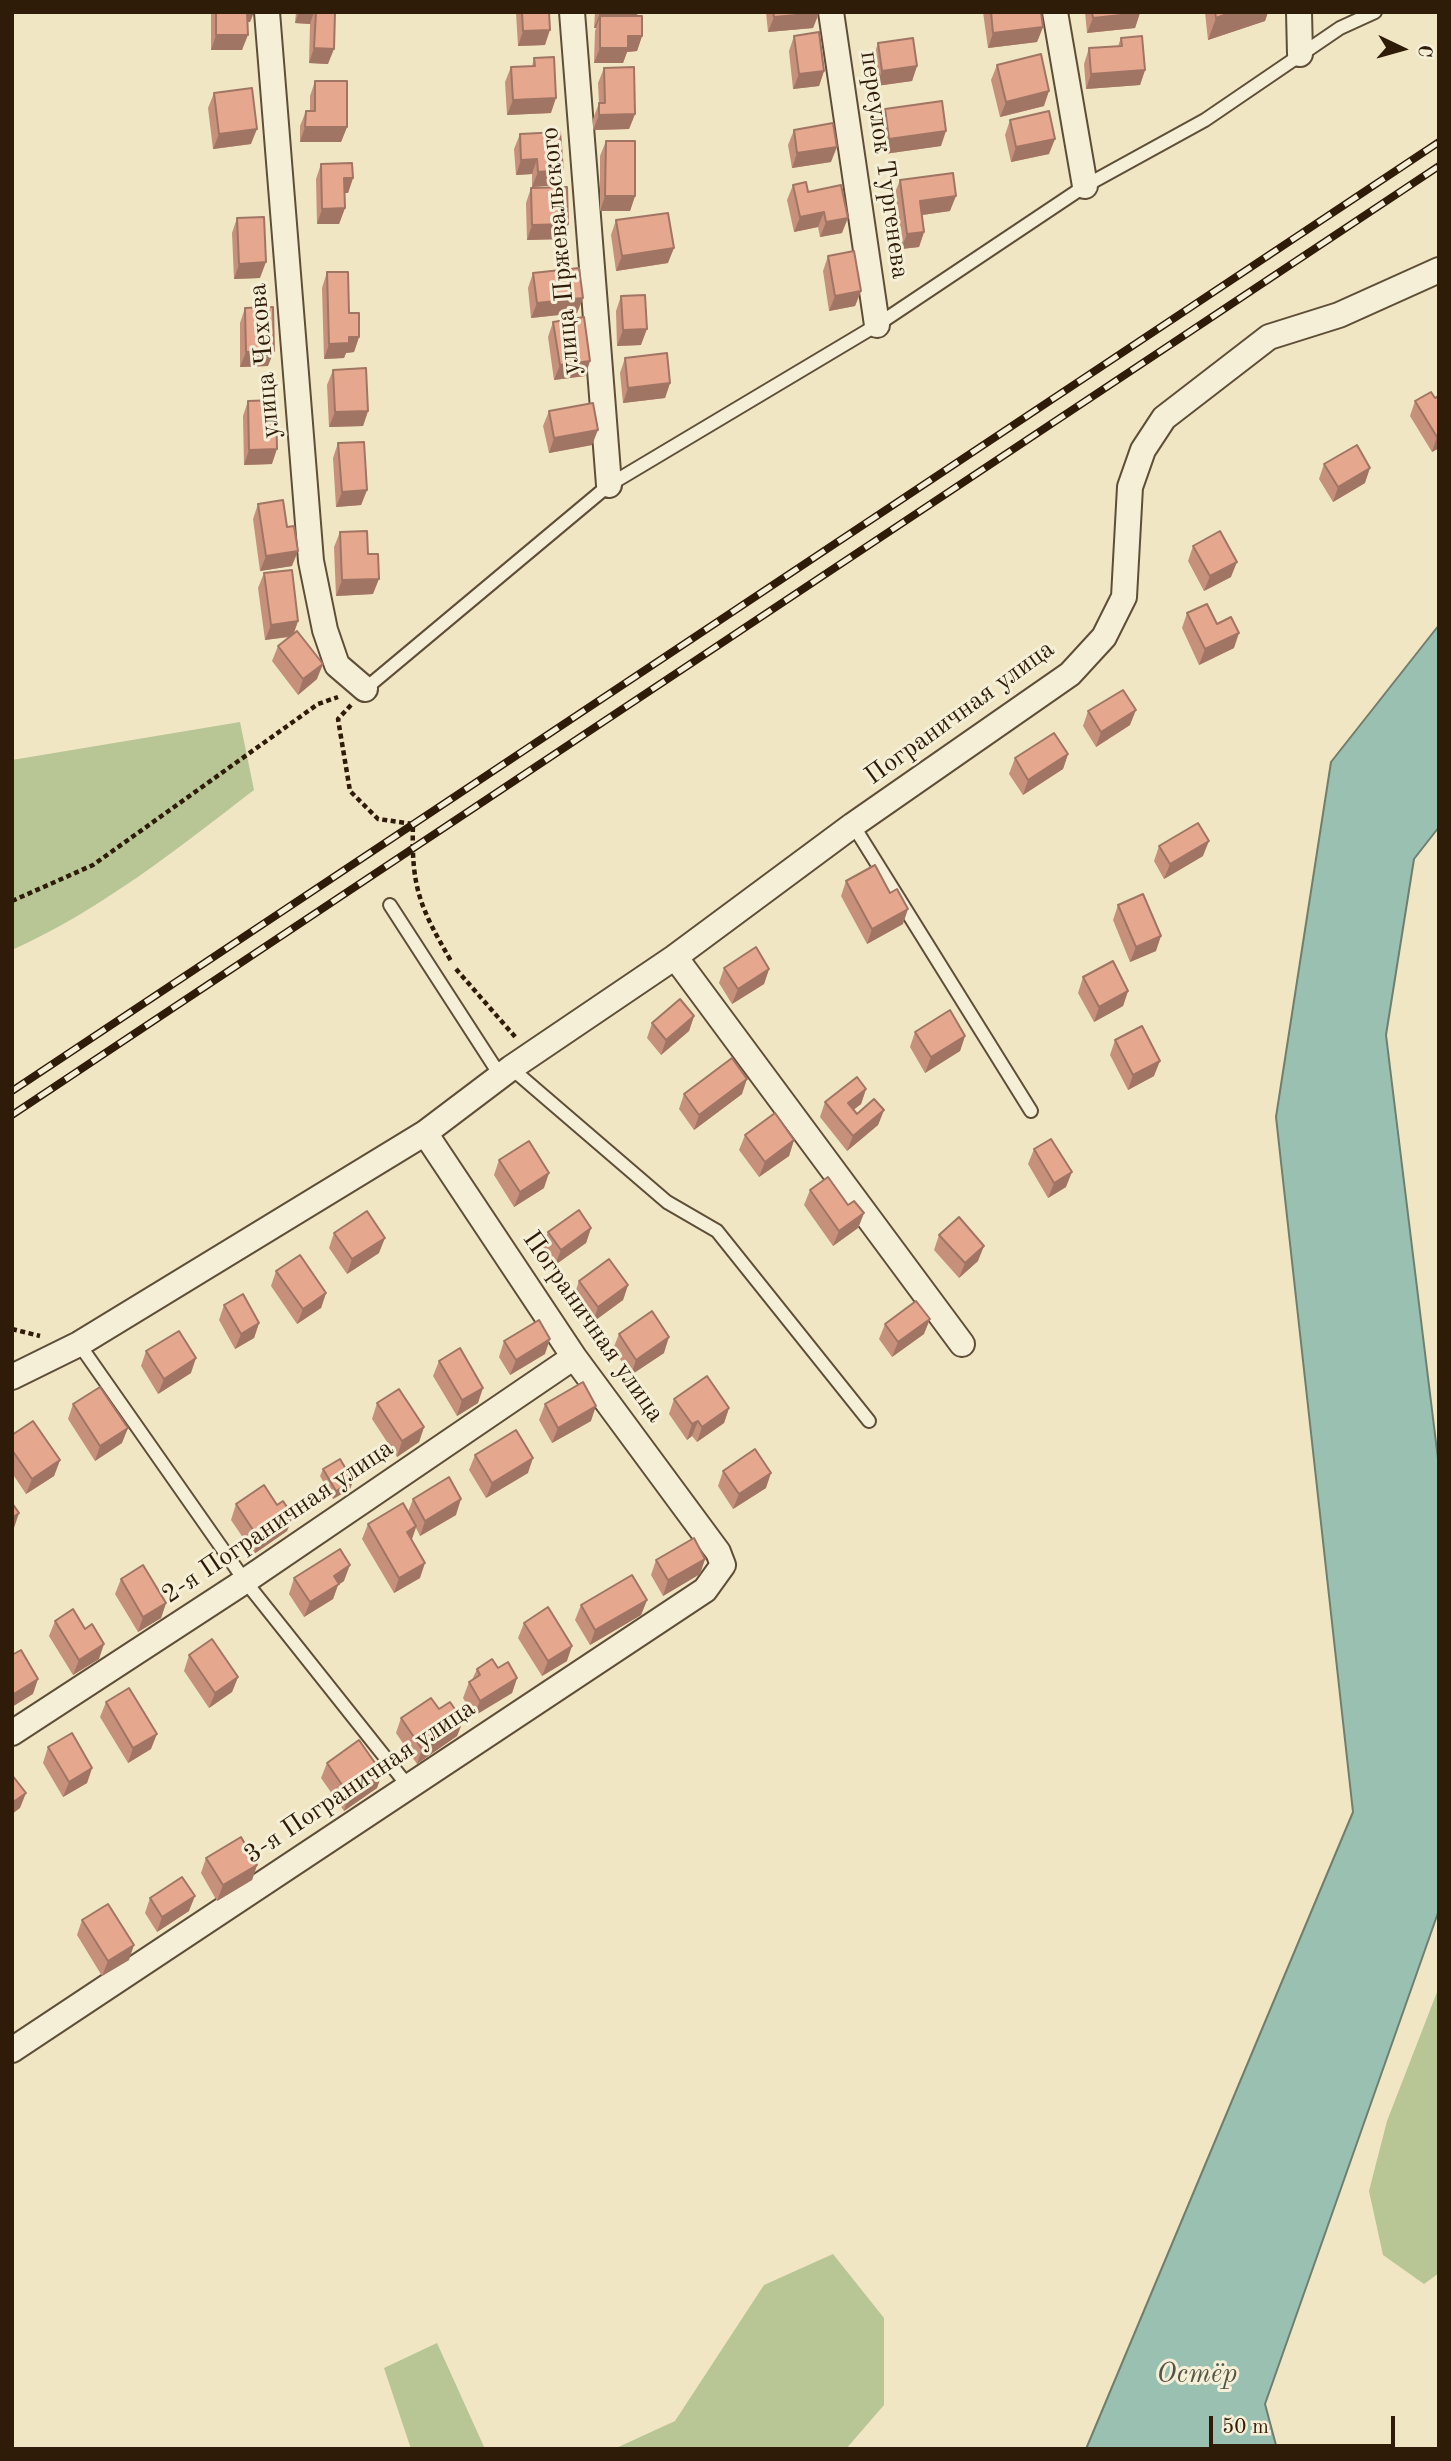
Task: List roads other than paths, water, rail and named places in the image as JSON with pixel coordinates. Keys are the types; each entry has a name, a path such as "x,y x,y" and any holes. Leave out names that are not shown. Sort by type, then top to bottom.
{"street":[{"name":"улица Чехова","path":"267,12 311,561 325,630 337,665 365,688"},
{"name":"улица Пржевальского","path":"572,12 609,485"},
{"name":"переулок Тургенева","path":"831,12 877,326"},
{"path":"1055,12 1085,186"},
{"path":"1299,12 1300,54"},
{"name":"Пограничная улица","path":"12,1377 79,1345 425,1133 521,1062 675,957 853,825 1070,674 1104,637 1125,597 1130,487 1143,450 1164,418 1269,337 1339,316 1439,270"},
{"path":"675,957 962,1344"},
{"name":"Пограничная улица","path":"425,1133 574,1357 718,1552"},
{"name":"2-я Пограничная улица","path":"12,1733 246,1581 574,1357"},
{"name":"3-я Пограничная улица","path":"12,2050 705,1590 723,1565 718,1552"}],"lane":[{"path":"365,688 609,485 877,326 1085,186 1205,120 1261,85 1300,54 1340,28 1375,12"},
{"path":"853,825 1031,1111"},
{"path":"390,905 496,1069 521,1062 667,1202 717,1231 869,1421"},
{"path":"79,1345 246,1581 408,1786"}],"water":[{"name":"Остёр","path":"1439,625 1439,827 1414,859 1386,1035 1439,1467 1439,1910 1265,2404 1277,2449 1086,2449 1353,1812 1276,1117 1331,762"}],"railway":[{"path":"12,1091 1439,142"},
{"path":"12,1115 1439,166"}]}
